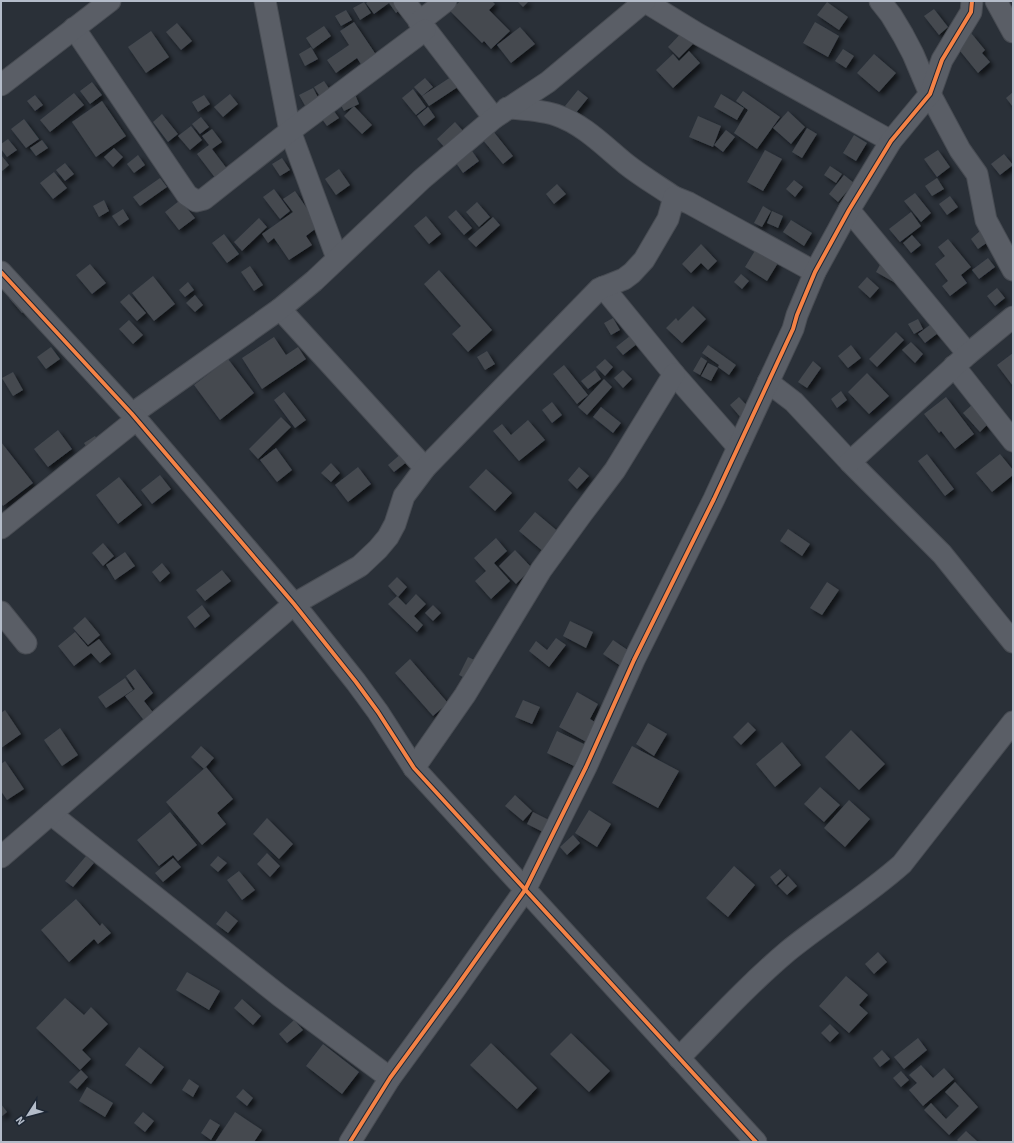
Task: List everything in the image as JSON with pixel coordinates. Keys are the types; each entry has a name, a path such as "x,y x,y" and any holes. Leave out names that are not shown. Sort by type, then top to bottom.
{"street":[{"path":"1,85 110,1"},
{"path":"404,1 422,26 500,113 541,112 556,115 574,123 595,137 627,165 674,197 689,203 815,272"},
{"path":"74,28 187,195 196,200 204,199 422,26 446,1"},
{"path":"1,528 135,417 314,282 337,258 422,179 500,113 548,82 644,1 698,34 891,142"},
{"path":"880,1 891,15 903,35 930,94 960,150 977,174 986,220 1013,270"},
{"path":"350,1142 390,1078 525,890 583,774 634,660 738,447 793,329 815,272 849,210 891,142 930,94 942,60 971,12 972,1"},
{"path":"996,1 1013,32"},
{"path":"270,4 290,131 337,258"},
{"path":"1,857 294,604 360,566 378,549 388,537 395,524 404,496 425,468 599,289 615,284 624,279 644,260 668,219 674,197"},
{"path":"849,210 961,360 1013,441"},
{"path":"1,272 135,417 294,604 378,712 414,768 756,1142"},
{"path":"603,287 674,374 738,447"},
{"path":"280,309 425,468"},
{"path":"850,462 961,360 1013,317"},
{"path":"414,768 465,695 541,570 615,470 674,374"},
{"path":"768,382 794,402 850,462 942,554 1013,642"},
{"path":"1,612 26,643"},
{"path":"679,1058 752,982 790,950 880,883 902,864 1013,722"},
{"path":"51,814 280,996 390,1078"}],"building":[{"path":"369,1 406,1 408,4 396,13 389,3 374,14 366,3"},
{"path":"460,1 492,1 495,4 489,10 510,31 491,49 484,41 482,43 450,11"},
{"path":"517,1 529,1 523,7"},
{"path":"364,2 371,13 360,20 353,8"},
{"path":"827,2 848,17 839,30 817,15"},
{"path":"934,9 948,27 939,35 924,16"},
{"path":"346,10 352,20 341,26 335,16"},
{"path":"354,22 381,62 366,72 357,58 336,73 327,60 349,45 340,31"},
{"path":"815,22 839,36 828,57 803,43"},
{"path":"177,23 192,41 181,50 166,32"},
{"path":"324,26 331,36 313,49 306,38"},
{"path":"520,27 535,44 511,63 497,45"},
{"path":"687,27 698,39 679,58 668,47"},
{"path":"151,31 169,57 146,73 128,47"},
{"path":"971,33 985,50 982,53 990,62 978,73 956,46"},
{"path":"311,47 318,59 305,66 299,54"},
{"path":"843,49 854,56 846,68 835,61"},
{"path":"689,51 700,63 673,88 656,70 673,54 679,61"},
{"path":"874,54 896,73 879,92 857,73"},
{"path":"460,71 467,81 429,106 422,96"},
{"path":"425,78 433,87 422,96 414,87"},
{"path":"324,81 332,93 322,100 314,87"},
{"path":"92,82 102,95 90,104 80,91"},
{"path":"313,88 321,103 308,111 299,95"},
{"path":"413,89 426,107 416,115 402,98"},
{"path":"578,90 588,98 575,114 565,106"},
{"path":"743,91 780,117 757,149 734,133 748,110 736,101"},
{"path":"354,92 359,104 344,111 338,99"},
{"path":"1013,92 1013,107 1006,98"},
{"path":"74,93 84,105 50,132 40,120"},
{"path":"230,94 238,104 223,117 214,107"},
{"path":"721,94 744,108 737,120 714,107"},
{"path":"35,95 43,105 35,111 27,101"},
{"path":"204,95 210,104 198,112 192,102"},
{"path":"102,101 126,136 96,157 72,122"},
{"path":"354,106 372,125 362,134 344,116"},
{"path":"331,107 339,118 327,126 319,115"},
{"path":"428,107 435,117 424,126 417,116"},
{"path":"788,111 805,127 791,144 773,128"},
{"path":"162,114 178,134 168,142 153,122"},
{"path":"698,116 721,126 713,147 689,137"},
{"path":"201,117 209,127 200,134 192,124"},
{"path":"24,119 39,139 26,148 11,129"},
{"path":"455,122 464,132 446,149 437,139"},
{"path":"191,126 202,140 190,150 178,136"},
{"path":"807,128 817,134 802,158 792,152"},
{"path":"212,129 222,142 212,149 228,170 216,179 197,154 209,145 202,136"},
{"path":"726,130 735,137 723,152 714,145"},
{"path":"493,131 513,156 503,164 482,139"},
{"path":"854,135 867,143 856,161 843,153"},
{"path":"8,139 17,150 7,157 1,149 1,144"},
{"path":"42,140 48,148 36,156 30,148"},
{"path":"114,148 123,157 113,167 104,157"},
{"path":"765,150 782,159 763,191 747,182"},
{"path":"938,150 950,167 937,177 924,159"},
{"path":"472,151 479,161 463,173 456,163"},
{"path":"1004,154 1013,165 1000,175 991,164"},
{"path":"1,155 9,165 1,172"},
{"path":"138,155 145,165 134,173 127,164"},
{"path":"282,158 290,170 280,176 272,164"},
{"path":"65,163 74,174 65,181 56,170"},
{"path":"830,166 842,174 836,183 824,175"},
{"path":"339,169 350,185 336,195 325,179"},
{"path":"54,172 67,188 53,199 40,183"},
{"path":"844,175 854,183 838,202 829,194"},
{"path":"160,178 167,187 140,206 133,197"},
{"path":"937,178 944,189 932,196 925,186"},
{"path":"794,180 803,187 795,197 786,189"},
{"path":"557,184 566,194 554,204 546,194"},
{"path":"187,186 185,206 195,218 179,230 165,212 179,201 175,196"},
{"path":"274,189 290,211 280,219 263,197"},
{"path":"295,191 319,226 306,236 312,245 289,260 274,238 268,243 262,234 293,212 283,199"},
{"path":"915,193 931,213 921,222 904,201"},
{"path":"950,196 958,207 947,215 939,204"},
{"path":"104,200 109,211 99,217 93,206"},
{"path":"477,202 490,217 479,227 466,212"},
{"path":"763,206 771,211 762,227 754,223"},
{"path":"123,209 129,219 119,226 112,216"},
{"path":"456,210 472,228 464,235 448,217"},
{"path":"772,211 783,216 778,228 767,223"},
{"path":"911,212 921,226 900,242 889,229"},
{"path":"426,216 441,234 429,244 414,226"},
{"path":"493,217 500,225 476,247 468,239"},
{"path":"259,218 267,227 242,251 234,242"},
{"path":"791,220 812,233 804,246 783,232"},
{"path":"980,231 988,242 978,249 971,239"},
{"path":"224,234 239,254 227,263 212,243"},
{"path":"912,235 921,245 911,253 903,243"},
{"path":"948,239 971,267 961,275 967,283 950,296 942,286 948,281 935,264 945,256 938,247"},
{"path":"701,244 717,261 708,270 701,263 691,273 682,264"},
{"path":"756,249 778,263 767,281 745,267"},
{"path":"988,258 995,267 979,279 972,270"},
{"path":"882,261 897,284 876,272"},
{"path":"90,264 106,283 92,294 76,275"},
{"path":"250,266 263,285 254,291 241,272"},
{"path":"439,270 492,330 468,352 452,334 461,326 424,284"},
{"path":"741,274 749,281 742,289 734,282"},
{"path":"153,276 175,304 154,321 132,293"},
{"path":"867,277 879,288 870,298 858,287"},
{"path":"188,282 194,290 185,297 179,290"},
{"path":"997,288 1005,298 995,306 987,296"},
{"path":"16,292 29,307 22,313 9,298"},
{"path":"129,294 146,313 137,321 120,302"},
{"path":"195,295 203,305 195,312 186,303"},
{"path":"693,306 706,319 682,343 666,328 676,318 678,321"},
{"path":"613,318 620,330 611,335 604,323"},
{"path":"939,318 946,327 925,343 918,334"},
{"path":"918,319 923,329 914,334 908,324"},
{"path":"129,320 143,335 133,344 119,329"},
{"path":"640,328 647,336 623,355 616,347"},
{"path":"896,332 904,340 877,367 869,359"},
{"path":"274,337 286,355 298,347 306,359 262,389 242,358"},
{"path":"911,342 923,354 915,363 902,350"},
{"path":"708,345 736,365 729,375 718,367 719,365 702,353"},
{"path":"851,345 861,358 848,368 838,356"},
{"path":"51,347 60,359 46,369 37,357"},
{"path":"487,351 495,364 485,370 477,357"},
{"path":"1013,353 1013,386 997,365"},
{"path":"701,357 707,361 700,375 693,371"},
{"path":"228,359 254,393 220,420 194,385"},
{"path":"605,359 613,367 605,376 596,367"},
{"path":"813,361 821,368 807,388 798,382"},
{"path":"708,363 718,368 711,381 701,376"},
{"path":"564,365 588,395 577,404 553,374"},
{"path":"595,370 601,379 588,389 581,381"},
{"path":"623,370 632,379 623,388 614,378"},
{"path":"13,372 23,390 13,396 2,378"},
{"path":"867,373 889,396 869,414 848,392"},
{"path":"604,379 612,387 587,415 578,407"},
{"path":"841,391 847,400 837,408 831,399"},
{"path":"284,392 306,420 295,428 274,400"},
{"path":"739,397 751,410 742,419 730,405"},
{"path":"946,397 974,434 955,449 941,431 939,433 924,414"},
{"path":"552,402 562,415 552,423 542,410"},
{"path":"973,404 990,422 980,432 963,413"},
{"path":"601,407 621,423 613,433 593,417"},
{"path":"281,417 291,427 258,459 249,449"},
{"path":"528,420 545,440 519,461 493,431 502,424 511,435"},
{"path":"58,430 72,449 48,467 34,449"},
{"path":"95,436 100,444 89,451 84,443"},
{"path":"1,442 33,483 3,506 1,503"},
{"path":"276,448 292,470 277,482 260,460"},
{"path":"402,453 408,461 394,472 388,465"},
{"path":"927,454 954,489 945,496 918,461"},
{"path":"1000,454 1013,470 1013,475 992,492 976,473"},
{"path":"331,463 340,473 331,482 321,473"},
{"path":"358,467 371,484 348,502 335,485"},
{"path":"579,467 589,476 577,489 568,480"},
{"path":"486,469 512,493 495,511 469,487"},
{"path":"160,475 171,489 152,504 141,490"},
{"path":"119,477 142,505 118,524 96,495"},
{"path":"535,512 561,534 545,553 519,531"},
{"path":"788,529 810,544 802,556 780,541"},
{"path":"496,538 507,551 494,563 510,581 491,599 475,581 486,571 474,558"},
{"path":"103,543 114,556 103,566 92,553"},
{"path":"515,550 532,568 516,584 499,566"},
{"path":"125,552 135,566 115,580 106,565"},
{"path":"162,563 170,573 160,582 152,572"},
{"path":"222,570 231,581 205,601 196,590"},
{"path":"397,577 407,587 398,597 388,586"},
{"path":"827,582 839,590 822,615 810,608"},
{"path":"416,594 426,604 414,616 423,625 417,632 388,604 397,596 406,605"},
{"path":"202,605 210,616 195,628 187,617"},
{"path":"433,605 441,613 433,621 425,613"},
{"path":"85,617 100,635 88,645 73,628"},
{"path":"570,621 593,632 586,648 563,636"},
{"path":"75,632 88,647 99,639 111,654 100,663 91,653 74,666 58,646"},
{"path":"556,638 566,645 549,667 529,651 536,641 547,650"},
{"path":"613,640 635,655 625,669 603,654"},
{"path":"468,657 481,663 471,681 459,675"},
{"path":"410,659 448,703 433,716 395,673"},
{"path":"135,669 153,693 144,701 156,716 146,723 125,696 135,689 126,676"},
{"path":"125,678 133,690 106,708 98,697"},
{"path":"577,692 598,704 590,719 600,725 590,744 559,727"},
{"path":"523,700 540,707 532,724 515,717"},
{"path":"5,710 21,734 1,748 1,713"},
{"path":"748,722 756,730 741,745 733,737"},
{"path":"648,723 667,734 654,756 636,744"},
{"path":"60,728 78,755 62,766 44,740"},
{"path":"851,730 885,764 859,790 825,757"},
{"path":"557,731 590,747 580,769 547,753"},
{"path":"782,742 801,765 775,787 756,764"},
{"path":"201,746 214,758 204,769 191,757"},
{"path":"632,746 679,771 658,808 612,783"},
{"path":"5,761 24,789 7,800 1,791 1,764"},
{"path":"206,767 233,799 217,813 226,824 202,845 166,802"},
{"path":"820,787 840,805 824,822 804,804"},
{"path":"515,795 532,811 523,821 505,806"},
{"path":"849,800 870,819 845,847 824,828"},
{"path":"589,810 611,824 597,847 575,833"},
{"path":"170,812 197,845 178,861 173,855 159,866 137,840"},
{"path":"533,812 555,823 549,835 527,824"},
{"path":"267,818 293,844 279,859 253,834"},
{"path":"573,835 580,843 567,855 560,847"},
{"path":"267,853 280,866 270,877 257,864"},
{"path":"86,856 94,863 73,887 65,881"},
{"path":"218,856 227,863 218,872 210,865"},
{"path":"173,858 181,867 163,882 155,873"},
{"path":"734,866 755,885 728,917 706,898"},
{"path":"780,869 786,876 776,885 770,877"},
{"path":"239,871 255,890 242,900 227,880"},
{"path":"788,876 797,886 787,895 778,886"},
{"path":"76,899 100,926 102,923 111,933 98,944 94,939 69,962 41,930"},
{"path":"226,911 238,921 228,933 216,924"},
{"path":"878,952 887,962 874,974 865,964"},
{"path":"187,972 220,991 209,1010 176,990"},
{"path":"846,976 868,995 859,1005 868,1013 849,1033 819,1006"},
{"path":"65,998 84,1015 91,1007 108,1024 82,1050 91,1059 80,1070 36,1028"},
{"path":"242,999 261,1016 253,1025 234,1008"},
{"path":"294,1020 303,1030 287,1043 279,1034"},
{"path":"830,1024 839,1033 830,1042 821,1033"},
{"path":"571,1033 610,1071 589,1092 550,1054"},
{"path":"918,1038 927,1050 904,1069 894,1057"},
{"path":"491,1043 537,1088 517,1109 470,1065"},
{"path":"323,1044 359,1072 342,1094 306,1066"},
{"path":"139,1047 164,1067 151,1084 125,1065"},
{"path":"882,1050 890,1059 880,1067 873,1058"},
{"path":"921,1065 933,1078 944,1068 954,1079 923,1106 909,1090 917,1083 909,1075"},
{"path":"81,1070 88,1077 77,1089 69,1082"},
{"path":"901,1071 909,1080 901,1087 893,1078"},
{"path":"189,1079 199,1086 193,1097 182,1090"},
{"path":"955,1082 978,1107 949,1135 924,1110 931,1103 946,1119 959,1106 945,1092"},
{"path":"87,1087 113,1103 105,1117 79,1101"},
{"path":"243,1089 253,1098 247,1106 236,1097"},
{"path":"1,1104 7,1112 1,1117"},
{"path":"143,1112 154,1121 145,1132 134,1123"},
{"path":"235,1112 262,1130 254,1142 215,1142"},
{"path":"210,1119 220,1125 211,1140 201,1133"},
{"path":"966,1131 978,1142 959,1142 957,1140"}],"cycle path":[{"path":"350,1142 390,1078 525,890 586,767 634,660 714,499 793,329 797,315 815,272 849,210 891,141 930,94 942,60 971,12 972,1"},
{"path":"1,272 132,414 294,604 378,712 414,768 756,1142"}]}
